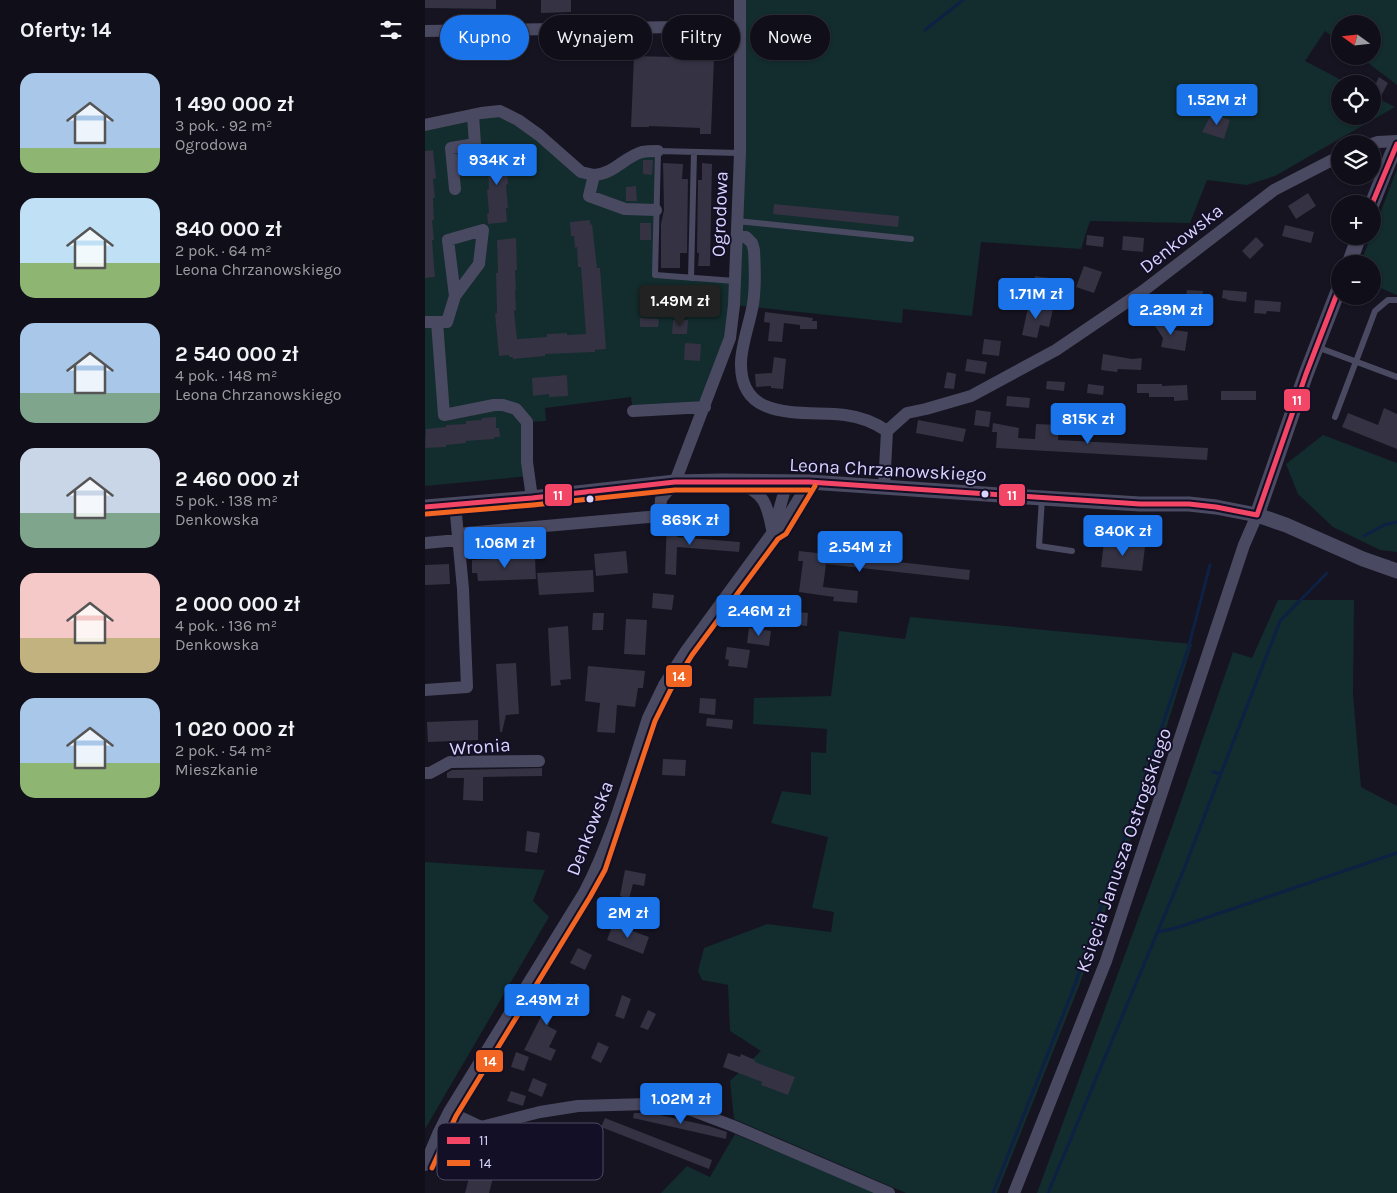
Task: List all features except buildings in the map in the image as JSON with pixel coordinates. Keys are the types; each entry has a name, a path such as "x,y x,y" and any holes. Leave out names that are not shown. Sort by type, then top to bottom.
{"street":[{"path":"740,0 740,15"},
{"path":"425,31 662,27"},
{"name":"Ogrodowa","path":"458,540 466,533 661,516 661,500 675,482 730,338 737,237 740,153 740,60"},
{"path":"425,125 491,111 500,111 539,135 581,172 594,175 603,175 642,152 658,151"},
{"path":"455,189 451,148 475,144 473,115"},
{"path":"1376,195 1397,143 1381,142"},
{"name":"Denkowska","path":"887,431 907,413 926,410 971,396 1056,350 1143,291 1274,190 1331,161"},
{"path":"594,175 589,196 625,209 656,210"},
{"path":"455,296 447,240 483,230 479,264 455,296 447,322 431,322 443,416 494,405 503,405 516,409 527,422 527,462 532,498"},
{"path":"737,237 746,237 752,243 754,250 754,302 741,363 748,393 756,402 778,411 846,415 873,421 887,431 884,487"},
{"path":"1257,515 1333,305"},
{"path":"633,411 705,407"},
{"name":"Leona Chrzanowskiego","path":"425,507 532,498 675,482 809,482 1140,504 1189,504 1257,515 1286,524 1363,559 1397,571"},
{"path":"733,482 751,488 764,500 767,505 773,532"},
{"name":"Denkowska","path":"444,1123 598,867 648,718 664,686 686,651 773,532 787,482"},
{"name":"Denkowska","path":"773,532 780,530 809,482"},
{"path":"425,690 467,687 463,588 455,504"},
{"name":"Księcia Janusza Ostrogskiego","path":"1014,1193 1106,961 1244,545 1257,515"},
{"path":"425,543 458,540"},
{"name":"Wronia","path":"425,773 430,773 450,762 539,762"},
{"path":"497,1123 540,1112 577,1106 649,1104 691,1110 889,1193"},
{"path":"449,1112 472,1123"},
{"name":"Denkowska","path":"425,1165 437,1136"}],"lane":[{"path":"735,281 655,275 658,151 740,153"},
{"path":"691,278 694,152"},
{"path":"737,221 911,238"},
{"path":"1335,418 1375,311 1388,300 1397,300"},
{"path":"1317,347 1397,377"},
{"path":"1042,498 1039,546 1072,550"}],"green space":[{"path":"740,0 1397,0 1397,85 1371,65 1381,65 1381,15 1331,15 1331,35 1325,31 1305,61 1332,75 1331,125 1364,125 1346,135 1331,135 1331,144 1275,176 1247,185 1207,180 1190,223 1090,221 1081,249 981,242 972,316 903,309 902,323 734,305 705,407 633,411 631,397 545,408 546,421 527,422 530,476 425,486 425,125 500,111 594,175 658,151 655,275 735,281"},
{"path":"1381,100 1395,107 1381,115"},
{"path":"1397,169 1397,295 1381,288 1381,255 1364,255 1367,245 1381,245 1381,211"},
{"path":"1323,435 1397,463 1397,552 1380,550 1333,527 1298,494 1286,464"},
{"path":"1278,600 1354,600 1353,695 1361,787 1397,806 1397,1193 1037,1193 1172,827 1233,652 1252,658"},
{"path":"910,617 1192,644 1142,807 1079,986 997,1193 906,1193 734,1119 730,1081 761,1051 730,1031 728,985 702,980 698,971 704,948 767,924 831,932 834,912 812,908 828,837 771,823 782,791 811,795 811,752 826,753 827,729 753,724 754,698 831,696 839,631 905,639"},
{"path":"425,862 545,870 533,901 549,917 425,1129"},
{"path":"735,1134 876,1193 661,1193 687,1166 710,1177"}],"waterway":[{"path":"925,30 963,0"},
{"path":"1364,536 1384,525 1397,522"},
{"path":"993,1193 1076,982 1188,649 1210,565"},
{"path":"1048,1193 1184,869 1280,621 1327,573"},
{"path":"1213,772 1221,774"},
{"path":"1158,932 1176,928 1397,853"}],"transit line":[{"name":"11","path":"1376,195 1397,144"},
{"name":"11","path":"1257,515 1306,374 1333,305"},
{"name":"11","path":"425,507 532,498 675,482 809,482 1140,504 1189,504 1257,515"},
{"name":"14","path":"453,1123 605,870 655,721 671,689 692,655 778,539 786,534 815,486"},
{"name":"14","path":"426,514 675,490 809,490"},
{"name":"14","path":"432,1168 437,1157"}]}
